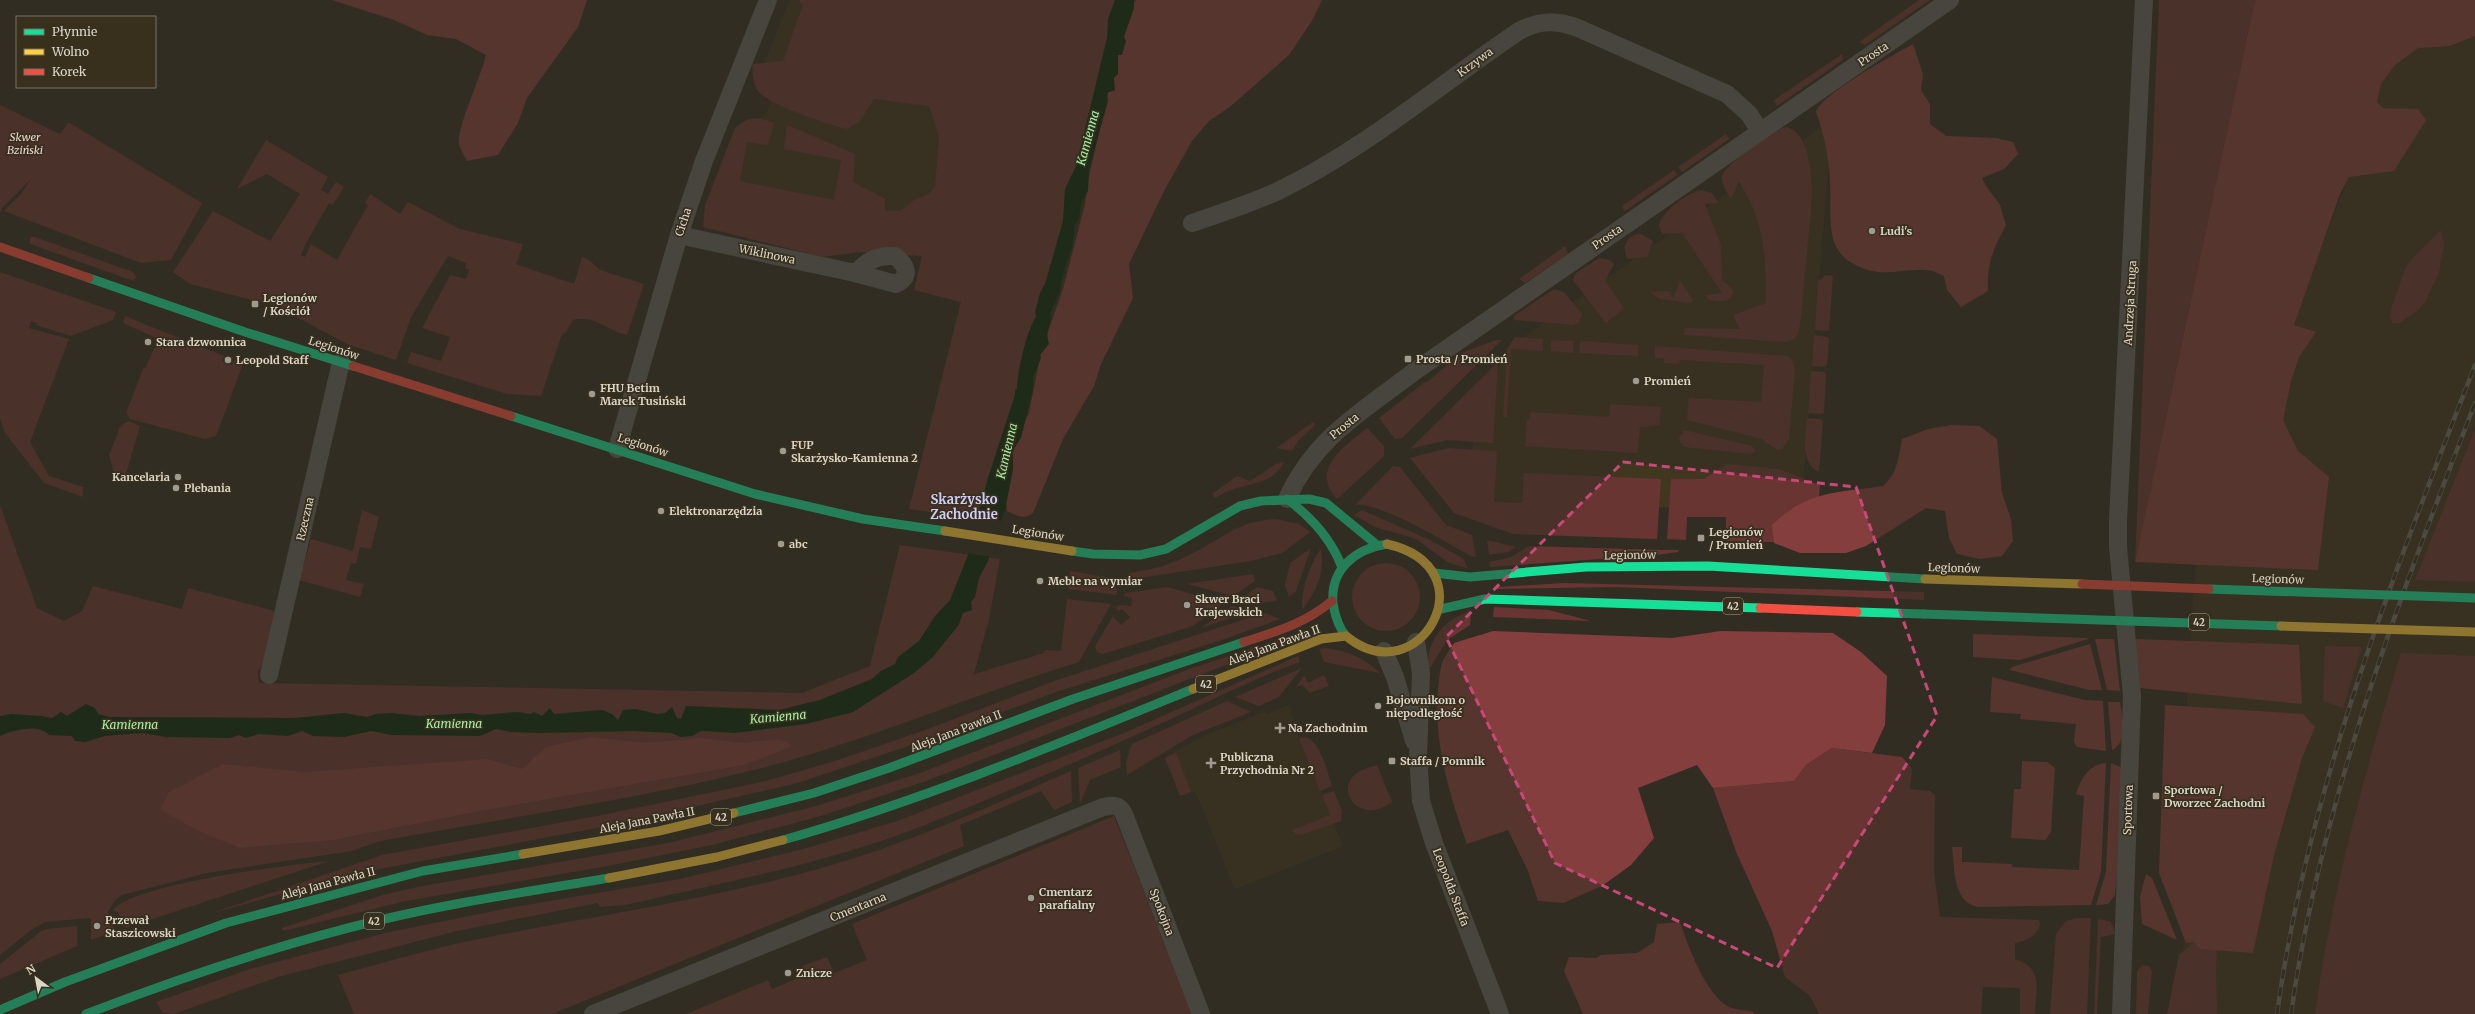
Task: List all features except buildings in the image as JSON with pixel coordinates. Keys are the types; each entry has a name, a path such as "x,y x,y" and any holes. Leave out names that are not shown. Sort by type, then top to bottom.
{"main road":[{"name":"Legionów","path":"0,247 182,311 755,494 863,518 1093,554 1140,555 1166,549 1240,506 1261,501 1309,499 1326,503 1355,529 1377,545"},
{"path":"1287,499 1308,516 1329,538 1342,565"},
{"path":"1377,545 1393,545 1413,552 1426,563 1434,573 1441,608 1430,629 1416,642 1406,647 1384,651 1368,648 1346,636 1339,627 1332,601 1331,590 1335,577 1342,565 1354,554 1377,545"},
{"name":"Legionów","path":"1434,573 1470,577 1586,567 1708,566 1925,578 2475,598"},
{"name":"42","path":"1441,608 1485,599 2475,632"},
{"name":"Aleja Jana Pawła II","path":"0,1010 65,982 150,949 226,923 423,872 659,831 814,793 889,768 1073,699 1298,624 1322,611 1332,601"},
{"name":"Aleja Jana Pawła II","path":"86,1014 163,984 276,946 372,922 468,902 674,866 831,826 907,802 1069,740 1299,647 1321,639 1346,636"}],"street":[{"name":"Cicha","path":"617,449 679,235 704,161 768,0"},
{"name":"Prosta","path":"1287,499 1294,484 1316,451 1341,428 1481,323 1950,0"},
{"name":"Andrzeja Struga","path":"2123,607 2118,520 2144,0"},
{"name":"Krzywa","path":"1192,223 1244,206 1317,170 1361,143 1518,31 1544,21 1558,22 1578,28 1727,94 1749,114 1760,131"},
{"name":"Wiklinowa","path":"679,235 855,273"},
{"name":"Rzeczna","path":"269,675 341,362"},
{"name":"Sportowa","path":"2121,1014 2132,696 2123,607"},
{"name":"Leopolda Staffa","path":"1416,642 1421,673 1418,756 1421,801 1434,843 1500,1014"},
{"name":"Leopolda Staffa","path":"1384,651 1395,676 1418,756"},
{"name":"Cmentarna","path":"593,1014 1103,807 1116,805 1122,811"},
{"name":"Spokojna","path":"1122,811 1201,1014"}],"highlighted area":[{"path":"1623,462 1856,487 1937,716 1777,968 1555,863 1446,637"}],"shaded area":[{"path":"332,0 587,0 578,27 527,98 518,123 498,155 467,161 459,144 459,137 461,126 486,55 456,39 427,35 394,20"},
{"path":"790,0 874,0 978,23 941,214 908,243 705,205 736,135 766,114 774,94 762,68"},
{"path":"1136,0 1322,0 1313,19 1289,55 1231,106 1209,121 1192,141 1164,191 1129,264 1133,298 1101,364 1094,386 1063,439 1033,513 1023,517 1007,511 1005,491 1008,469 1019,434 1029,413 1041,352 1063,289 1085,204 1088,181 1110,84 1129,11"},
{"path":"2255,0 2475,0 2475,36 2449,46 2418,48 2395,65 2381,84 2377,102 2383,108 2418,109 2426,120 2394,171 2349,177 2340,194 2294,325 2316,332 2299,357 2291,381 2283,420 2298,451 2329,477 2318,570 2135,562"},
{"path":"2475,0 2475,760 2366,1014 2173,1014 2183,955 2186,900 2185,735 2195,570 2352,169 2402,14"},
{"path":"1913,44 1923,74 1921,90 1930,104 1930,124 1946,136 1996,138 2013,142 2018,154 2004,169 1982,178 2000,205 2006,225 1992,256 1988,291 1961,307 1947,290 1944,276 1934,271 1927,270 1885,272 1872,271 1856,265 1844,257 1837,248 1833,237 1831,225 1829,163 1824,137 1816,112 1822,104 1845,85"},
{"path":"1821,127 1838,169 1828,168 1801,512 1467,501 1477,406 1511,346"},
{"path":"1951,425 1979,426 1997,439 2002,493 2011,519 2013,541 2002,556 1980,559 1957,554 1949,538 1945,511 1926,508 1866,546 1846,553 1800,553 1774,543 1772,525 1798,505 1811,499 1837,492 1883,486 1888,482 1894,471 1902,439 1928,429"},
{"path":"1493,631 1672,638 1721,631 1833,633 1861,652 1887,676 1885,725 1872,753 1832,748 1806,765 1794,781 1713,788 1697,765 1638,788 1654,838 1631,865 1602,886 1563,903 1538,901 1528,871 1508,830 1467,844 1453,801 1442,757 1437,713 1438,690 1443,661 1454,643"},
{"path":"1973,634 2088,639 2020,660 1973,657"},
{"path":"2095,639 2114,639 2120,691 2107,690"},
{"path":"2135,639 2299,645 2302,704 2140,688"},
{"path":"2090,644 2102,690 2089,690 2010,670 2012,667"},
{"path":"1992,677 2085,700 2103,701 2106,751 2077,747 2074,742 2076,724 2020,719 2021,714 1990,712"},
{"path":"2108,702 2120,702 2123,722 2123,735 2121,741 2112,750"},
{"path":"1289,705 1299,738 1343,846 1235,889 1195,791 1180,796 1165,758 1199,738 1266,711 1267,714"},
{"path":"2165,705 2303,714 2315,727 2302,758 2274,855 2253,953 2200,949 2194,942 2186,943 2159,873"},
{"path":"591,737 644,743 701,738 742,743 777,739 789,742 791,747 744,765 480,811 333,840 240,848 203,833 160,810 169,792 223,764 304,772 487,759 522,769 546,747"},
{"path":"2022,761 2047,762 2055,768 2051,832 2045,840 2011,838 2014,789 2021,789"},
{"path":"2106,763 2101,872 2091,905 1978,907 1970,904 1963,898 1956,883 1952,847 1962,847 1962,862 2012,864 2012,867 2079,870 2084,796 2076,794 2080,783 2086,774 2094,767"},
{"path":"2111,763 2122,768 2121,835 2115,895 2108,904 2096,905 2106,872"},
{"path":"2146,874 2152,878 2177,940 2142,924 2140,897"},
{"path":"1680,922 1699,969 1713,992 1729,1007 1753,1012 1754,1014 1583,1014 1564,971 1569,957 1596,958 1601,955 1637,953 1654,942 1657,924"}],"green space":[{"path":"799,0 1121,0 1037,325 976,519 909,509 961,302 914,290 922,256 861,252 822,257 703,227 705,205 735,128 745,121 753,118 774,123 768,145 747,142 740,181 834,200 841,160 784,149 787,125 855,154 853,182 885,199 885,210 900,211 914,200 929,194 935,186 939,136 929,106 874,99 860,121 847,129 813,119 785,108 773,102 758,91 754,81 752,64 783,61 803,5"},
{"path":"1919,0 1930,0 1865,45 1859,42"},
{"path":"2159,0 2255,0 2135,562"},
{"path":"1842,54 1843,60 1777,106 1774,100"},
{"name":"Skwer Bziński","path":"0,105 60,134 68,122 202,203 171,260 141,263 4,211 21,194 31,179 2,208 0,214"},
{"path":"1785,127 1796,132 1803,142 1809,160 1812,190 1802,308 1798,334 1792,340 1785,342 1684,335 1685,328 1740,329 1733,315 1766,303 1764,255 1759,225 1748,196 1739,182 1731,199 1723,185 1722,176 1731,164 1740,157"},
{"path":"1726,134 1729,139 1682,172 1678,167"},
{"path":"266,140 328,177 321,190 328,194 336,182 344,187 333,205 329,203 306,243 301,255 305,257 311,244 337,260 368,205 365,203 370,194 400,214 408,202 460,229 523,244 516,264 574,284 582,257 589,260 600,270 644,284 627,335 588,319 573,320 565,333 562,334 541,396 507,394 407,363 411,352 441,361 450,337 422,328 450,275 466,279 469,270 465,268 466,263 448,256 411,317 396,360 347,344 276,306 190,284 173,272 213,211 270,241 300,194 267,174 237,189"},
{"path":"1674,170 1677,175 1625,211 1622,206"},
{"path":"1701,190 1712,193 1719,203 1705,204 1721,245 1722,280 1734,291 1730,298 1724,301 1709,300 1705,295 1722,293 1682,233 1662,234 1659,226 1660,221 1669,209 1682,199"},
{"path":"2441,230 2444,245 2439,273 2425,302 2417,311 2398,324 2392,323 2390,316 2391,309 2405,269 2410,261"},
{"path":"1641,234 1653,241 1647,257 1628,259 1625,252 1625,245 1632,236"},
{"path":"30,237 35,237 133,272 136,277 133,281 30,244"},
{"path":"1565,246 1568,254 1525,283 1519,279"},
{"path":"1599,258 1610,260 1614,264 1605,281 1624,308 1606,323 1573,280 1576,273"},
{"path":"0,272 116,312 113,320 71,336 36,325 37,323 31,321 29,328 69,339 30,442 49,476 83,487 83,497 44,483 5,433 0,419"},
{"path":"1826,275 1833,276 1829,330 1815,330 1818,281"},
{"path":"1680,281 1693,300 1691,303 1660,299 1650,292 1668,291 1673,298"},
{"path":"1554,289 1564,292 1582,314 1579,322 1573,325 1514,320 1514,316"},
{"path":"125,316 224,356 222,361 232,365 234,360 243,364 216,436 205,439 130,419 126,413 143,369 146,367 158,339 123,323"},
{"path":"1814,335 1827,337 1829,339 1827,365 1824,367 1812,366"},
{"path":"1515,337 1543,339 1543,351 1511,349 1507,417 1503,417 1507,349"},
{"path":"1496,340 1502,340 1402,438 1395,439 1379,418 1427,382 1461,353"},
{"path":"1551,340 1574,341 1573,353 1551,351"},
{"path":"1580,341 1638,345 1638,356 1579,353"},
{"path":"1655,346 1788,356 1792,360 1795,369 1789,439 1782,449 1777,450 1762,439 1687,420 1689,398 1761,402 1764,365 1680,360 1679,364 1664,363 1664,358 1655,358"},
{"path":"1498,362 1493,443 1447,440 1410,449"},
{"path":"1811,371 1824,372 1826,374 1824,412 1822,414 1808,413"},
{"path":"1610,404 1661,407 1659,425 1640,427 1637,453 1525,446 1527,420 1529,420 1530,412 1609,417"},
{"path":"1807,418 1821,419 1823,422 1819,472 1813,468 1806,456 1805,441"},
{"path":"129,421 140,426 126,474 114,474 109,455 121,425"},
{"path":"1313,422 1315,425 1298,441 1292,451 1276,448"},
{"path":"1367,428 1384,446 1384,456 1337,499 1329,488 1327,478 1328,468 1340,450"},
{"path":"2475,429 2475,582 2415,580"},
{"path":"1684,430 1752,446 1756,452 1751,454 1684,447 1678,439"},
{"path":"1448,448 1497,451 1494,502 1522,503 1524,473 1661,479 1657,539 1513,534 1454,513 1410,458"},
{"path":"1284,462 1275,474 1264,480 1231,490 1215,498 1212,494 1237,476 1250,481 1276,464"},
{"path":"1727,464 1779,469 1820,485 1815,543 1726,541 1726,517 1687,517 1686,540 1667,539 1671,479 1704,479"},
{"path":"1393,466 1400,467 1446,525 1472,535 1476,556 1472,557 1396,516 1366,506 1355,505"},
{"path":"0,505 37,608 64,621 82,611 93,586 182,609 188,588 275,611 263,664 258,672 259,683 802,693 870,666 900,545 1000,559 989,619 974,674 1044,653 1045,650 1061,651 1067,599 1111,604 1079,662 879,732 799,758 758,769 664,790 380,841 352,851 207,873 122,895 115,900 108,912 115,931 91,940 91,918 45,922 31,930 0,955"},
{"path":"362,510 379,517 371,549 360,547 356,564 351,563 346,580 364,584 360,597 299,580 311,539 353,551"},
{"path":"1362,510 1430,540 1464,559 1467,568 1449,563 1416,539 1375,527 1354,515"},
{"path":"1276,519 1299,524 1310,532 1282,553 1251,561 1133,579 1129,573 1153,569 1168,564 1203,548 1231,531 1251,523"},
{"path":"1487,540 1516,547 1508,552 1489,555"},
{"path":"1529,546 1679,550 1678,552 1655,555 1490,567 1489,562 1511,557"},
{"path":"1311,548 1296,591 1289,597 1285,585 1290,563"},
{"path":"1321,549 1322,566 1319,580 1316,588 1303,609 1302,596 1307,578 1317,554"},
{"path":"1379,563 1393,563 1405,569 1414,578 1420,590 1418,610 1410,621 1399,629 1393,631 1379,631 1373,629 1362,621 1354,610 1352,604 1352,590 1354,584 1362,573 1373,565"},
{"path":"1070,571 1112,578 1116,583 1117,595 1068,589"},
{"path":"1253,574 1255,581 1233,596 1187,584"},
{"path":"1565,583 1924,592 1924,600 1617,587 1497,589 1497,587"},
{"path":"1167,587 1224,603 1193,626 1103,654 1097,652 1095,646 1114,614 1115,615 1113,617 1121,625 1130,617 1122,609 1119,611 1116,608 1119,605 1131,606 1132,598 1124,596 1125,593"},
{"path":"1257,587 1273,591 1277,601 1260,603 1242,598"},
{"path":"1232,606 1252,611 1201,628"},
{"path":"1494,607 1549,610 1591,621 1493,617"},
{"path":"1471,611 1470,625 1447,640 1431,667 1427,667 1430,648 1439,632 1453,619"},
{"path":"1264,613 1280,619 1219,641 1056,692 935,737 798,783 618,824 353,874 209,914 382,855 597,816 766,781 838,760 928,729 1057,680"},
{"path":"1290,636 1291,640 929,780 821,816 712,845 608,866 406,901 283,931 282,928 383,895 417,887 668,843 816,806 917,774 1189,669"},
{"path":"2325,646 2362,647 2343,708 2323,701"},
{"path":"1326,648 1341,651 1362,659 1380,673 1324,662 1319,649"},
{"path":"2401,653 2475,656 2475,1014 2315,1014 2322,968 2340,877 2362,787"},
{"path":"1298,656 1300,662 1244,685 1170,720 1010,790 925,825 852,850 777,871 625,905 600,907 598,903 457,931 278,977 174,1014 163,1013 156,1002 250,969 385,933 514,907 680,879 807,848 897,821 1124,733"},
{"path":"1302,668 1279,697 1259,706 1235,697"},
{"path":"1304,675 1308,683 1324,675 1329,686 1310,693 1302,685 1296,687"},
{"path":"1227,701 1251,712 1193,735 1127,775 1126,762 1132,744"},
{"path":"1305,737 1315,744 1323,758 1332,786 1320,791 1299,738"},
{"path":"1832,748 1902,757 1912,769 1910,789 1930,791 1935,795 1934,872 1940,917 2039,920 2040,926 2033,936 2015,943 2015,959 2024,963 2030,968 2036,980 2037,988 2035,1014 2020,1014 2020,988 1983,987 1981,1014 1819,1014 1810,996 1785,977 1772,931 1737,854 1713,788 1794,781 1806,765"},
{"path":"1120,750 1121,767 1090,780 1080,804 1078,768"},
{"path":"1176,752 1191,792 1180,796 1165,758"},
{"path":"1377,765 1392,802 1380,808 1370,810 1361,808 1354,803 1349,796 1348,788 1350,780 1357,773"},
{"path":"1071,771 1072,802 1054,810 1041,791 960,825 964,846 552,1014 354,1014 338,975 417,953 464,942 735,890 825,867 888,847 919,835"},
{"path":"1334,791 1342,811 1341,821 1301,835 1295,834 1293,830 1330,815 1322,795"},
{"name":"Cmentarz parafialny","path":"1114,816 1192,1014 686,1014 768,980 772,989 805,975 802,966 827,957 834,973 867,960 852,924"},
{"path":"329,861 125,928 118,912 113,911 125,901 149,892 179,884 249,871"},
{"path":"2077,918 2091,918 2087,1014 2050,1014 2056,934 2066,921"},
{"path":"2098,919 2111,922 2116,934 2101,937 2097,1014 2094,1014"},
{"path":"77,926 77,946 0,979 0,964 40,932 46,929"},
{"path":"2194,942 2200,949 2217,950 2217,1014 2167,1014 2179,955"},
{"path":"2142,965 2149,966 2152,971 2148,1014 2136,1014 2137,971"}],"water":[{"name":"Kamienna","path":"1115,0 1134,0 1134,8 1124,37 1126,41 1122,55 1118,55 1118,74 1114,78 1115,90 1107,93 1108,101 1089,169 1088,191 1081,203 1079,219 1075,225 1072,248 1064,270 1066,273 1063,273 1060,291 1050,314 1047,334 1049,344 1040,355 1041,358 1033,377 1033,389 1021,438 1013,450 1013,470 1005,510 988,561 979,578 975,597 971,602 972,610 963,613 958,626 933,657 914,673 853,712 806,724 735,733 701,731 692,736 680,737 672,733 633,731 539,733 511,732 496,729 480,736 391,735 371,731 344,737 313,736 302,731 288,736 259,734 246,738 239,735 230,738 165,737 143,733 105,736 85,742 75,741 72,736 49,735 45,731 33,728 19,730 0,736 0,716 10,714 52,718 61,712 67,716 86,704 95,708 98,714 109,717 294,718 344,713 367,717 376,714 391,713 419,716 472,713 482,715 518,712 530,714 534,712 542,716 550,708 554,714 602,710 612,714 618,720 623,710 636,709 657,714 665,713 672,707 677,718 681,719 686,706 779,710 820,700 872,679 881,671 895,664 898,657 919,641 935,616 950,600 968,555 987,481 1015,395 1015,389 1017,389 1017,382 1026,341 1036,317 1035,312 1040,293 1045,284 1063,221 1065,189 1076,166 1107,38 1108,19"}],"pier":[{"path":"975,517 1004,521 992,557 966,553"}],"railway":[{"path":"2277,1014 2291,930 2309,847 2332,765 2384,604 2475,365"},
{"path":"2291,1014 2304,935 2342,780 2365,704 2391,628 2475,403"}],"traffic: fast":[{"path":"89,278 245,332 353,366"},
{"path":"511,416 755,494 863,519 945,531"},
{"path":"1287,499 1312,520 1319,528 1337,555 1341,565"},
{"path":"1072,551 1093,554 1140,555 1166,549 1240,506 1261,501 1309,499 1326,503 1377,545"},
{"path":"1346,636 1339,625 1333,604 1333,592 1340,571 1355,556 1375,547 1387,544"},
{"path":"1434,573 1470,577 1586,567 1708,566 1925,579"},
{"path":"2209,589 2475,598"},
{"path":"1441,609 1485,599 1760,608"},
{"path":"1857,612 1924,614"},
{"path":"1924,614 2281,626"},
{"path":"734,813 814,793 889,768 1073,699 1244,642"},
{"path":"783,840 939,789 1193,689"},
{"path":"0,1010 65,982 226,923 423,871 523,854"},
{"path":"86,1014 158,987 232,962 343,929 494,897 609,878"}],"traffic: slow":[{"path":"945,531 1072,551"},
{"path":"1346,636 1373,650 1398,650 1419,640 1433,622 1439,599 1435,577 1418,557 1387,544"},
{"path":"1925,579 2082,584"},
{"path":"2281,626 2475,632"},
{"path":"1193,689 1321,639 1346,636"},
{"path":"523,854 659,831 734,813"},
{"path":"609,878 717,857 783,840"}],"traffic: jam":[{"path":"0,247 89,278"},
{"path":"353,366 511,416"},
{"path":"2082,584 2209,589"},
{"path":"1244,642 1301,621 1322,609 1332,601"},
{"path":"1760,608 1857,612"}],"place":[{"name":"Ludi's","path":"1872,231"},
{"name":"Legionów / Kościół","path":"255,304"},
{"name":"Stara dzwonnica","path":"148,342"},
{"name":"Prosta / Promień","path":"1408,359"},
{"name":"Leopold Staff","path":"228,360"},
{"name":"Promień","path":"1636,381"},
{"name":"FHU Betim Marek Tusiński","path":"592,394"},
{"name":"FUP Skarżysko-Kamienna 2","path":"783,451"},
{"name":"Kancelaria","path":"178,477"},
{"name":"Plebania","path":"176,488"},
{"name":"Elektronarzędzia","path":"661,511"},
{"name":"Legionów / Promień","path":"1701,538"},
{"name":"abc","path":"781,544"},
{"name":"Meble na wymiar","path":"1040,581"},
{"name":"Skwer Braci Krajewskich","path":"1187,605"},
{"name":"Bojownikom o niepodległość","path":"1378,706"},
{"name":"Na Zachodnim","path":"1280,728"},
{"name":"Staffa / Pomnik","path":"1392,761"},
{"name":"Publiczna Przychodnia Nr 2","path":"1211,763"},
{"name":"Sportowa / Dworzec Zachodni","path":"2156,796"},
{"name":"Cmentarz parafialny","path":"1031,898"},
{"name":"Przewał Staszicowski","path":"97,926"},
{"name":"Znicze","path":"788,973"}],"district":[{"name":"Skarżysko Zachodnie","path":"964,506"}]}
